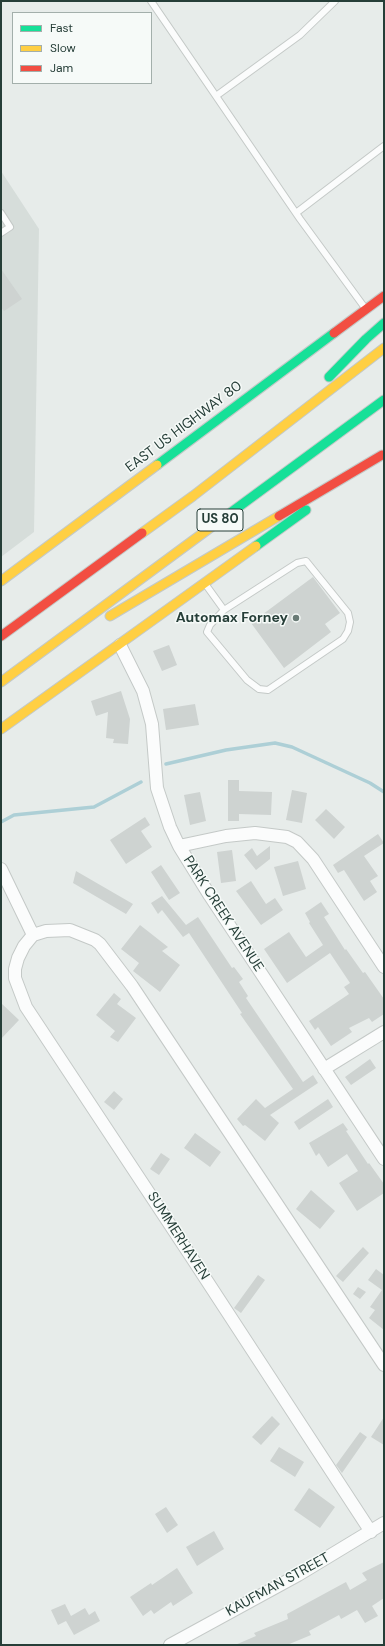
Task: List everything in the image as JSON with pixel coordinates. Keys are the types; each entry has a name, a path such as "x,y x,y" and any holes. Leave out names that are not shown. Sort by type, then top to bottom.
{"main road":[{"name":"EAST US HIGHWAY 80","path":"1,581 384,296"},
{"path":"277,431 366,339 384,323"},
{"name":"US 80","path":"1,636 193,496 384,348"},
{"name":"US 80","path":"1,682 384,400"},
{"path":"56,641 100,622 383,454"},
{"path":"1,729 120,646 383,454"}],"street":[{"name":"PARK CREEK AVENUE","path":"120,646 145,698 152,724 157,788 170,827 179,846 210,896 384,1159"},
{"path":"179,846 226,836 255,833 287,837 297,842 313,859 384,967"},
{"path":"1,869 5,890 33,935 46,931 70,930 95,940 100,944 137,993 384,1365"},
{"name":"SUMMERHAVEN","path":"33,935 24,946 18,958 15,969 15,978 26,1007 188,1252 370,1532"},
{"path":"324,1069 384,1032"},
{"name":"KAUFMAN STREET","path":"170,1645 298,1575 384,1523"}],"lane":[{"path":"151,1 296,213 366,309"},
{"path":"216,96 300,35 335,1"},
{"path":"296,213 384,146"},
{"path":"1,212 10,227 1,233"},
{"path":"306,561 348,613 350,622 348,631 343,639 268,690 258,689 247,680 207,632 210,625 224,610 297,563 306,561"},
{"path":"205,584 224,610"}],"shaded area":[{"path":"1,171 39,229 34,532 1,557"}],"building":[{"path":"1,269 22,299 4,311 1,307"},
{"name":"Automax Forney","path":"313,577 340,613 325,624 331,632 284,668 251,623"},
{"path":"169,645 177,665 162,671 153,651"},
{"path":"121,691 130,719 128,744 113,743 114,739 106,738 108,712 96,716 91,701"},
{"path":"195,704 199,725 166,730 163,709"},
{"path":"228,780 239,780 239,791 272,792 271,815 239,814 239,821 228,821"},
{"path":"292,790 307,793 302,823 286,820"},
{"path":"200,792 206,821 190,825 184,795"},
{"path":"326,809 345,827 334,839 315,820"},
{"path":"145,817 150,825 141,831 152,847 126,864 110,840"},
{"path":"378,834 384,843 364,856 378,876 370,881 377,892 364,901 344,870 338,873 333,865"},
{"path":"270,846 270,859 256,870 244,855 252,848 257,856"},
{"path":"232,850 236,881 221,883 217,852"},
{"path":"298,861 306,889 283,896 274,867"},
{"path":"161,865 180,893 169,900 151,872"},
{"path":"76,871 133,904 126,914 73,883"},
{"path":"251,881 266,904 275,898 283,910 261,925 236,891"},
{"path":"162,896 186,925 198,917 232,968 234,967 243,979 239,982 248,996 246,998 303,1082 313,1075 318,1083 270,1115 279,1123 265,1141 245,1125 243,1126 237,1119 256,1099 265,1108 293,1089 240,1014 242,1013 189,933 183,937 162,910 158,914 151,903"},
{"path":"321,902 329,914 324,917 345,950 346,949 363,973 365,972 384,999 384,1014 372,1022 369,1018 349,1028 352,1032 331,1046 318,1027 315,1030 309,1021 349,994 344,987 350,983 330,953 287,983 264,949 289,932 306,957 323,945 309,923 310,922 305,913"},
{"path":"140,925 168,947 162,951 180,965 160,992 133,971 139,963 121,949"},
{"path":"114,993 121,999 117,1004 136,1018 118,1042 110,1037 115,1031 96,1015"},
{"path":"1,1003 19,1020 1,1039"},
{"path":"370,1059 376,1068 351,1085 345,1077"},
{"path":"114,1091 123,1099 114,1110 104,1102"},
{"path":"328,1099 333,1107 299,1130 294,1122"},
{"path":"343,1123 348,1130 346,1131 368,1164 369,1163 384,1184 384,1193 357,1211 339,1183 358,1171 347,1154 328,1167 319,1153 316,1156 309,1143"},
{"path":"195,1133 221,1152 210,1167 184,1148"},
{"path":"161,1153 170,1159 159,1175 150,1169"},
{"path":"311,1190 335,1211 320,1229 296,1209"},
{"path":"363,1247 369,1253 343,1282 336,1276"},
{"path":"376,1269 384,1275 384,1330 369,1318 375,1310 370,1307 382,1290 368,1280"},
{"path":"258,1275 265,1280 241,1313 234,1308"},
{"path":"358,1287 366,1292 360,1299 353,1294"},
{"path":"272,1416 280,1424 261,1445 252,1437"},
{"path":"384,1417 384,1445 371,1437"},
{"path":"360,1432 367,1437 342,1473 336,1465"},
{"path":"279,1447 304,1462 295,1477 270,1461"},
{"path":"309,1488 335,1507 320,1528 294,1510"},
{"path":"166,1507 178,1525 167,1533 155,1514"},
{"path":"214,1531 224,1549 197,1566 186,1547"},
{"path":"384,1562 384,1598 372,1606 378,1616 365,1623 357,1610 341,1619 339,1615 309,1631 311,1635 287,1645 235,1645 256,1636 254,1633 288,1619 287,1614 346,1582 350,1590 367,1580 362,1573"},
{"path":"177,1568 193,1593 173,1606 171,1602 154,1614 151,1610 143,1616 130,1597 151,1583 152,1585"},
{"path":"65,1604 71,1616 85,1608 89,1615 95,1611 100,1621 74,1635 66,1621 58,1625 51,1610"}],"waterway":[{"path":"166,764 226,750 275,743 292,747 370,783 384,792"},
{"path":"1,822 14,815 94,807 141,782"}],"traffic: fast":[{"path":"329,377 384,323"},
{"path":"157,465 334,333"},
{"path":"218,522 384,400"},
{"path":"256,546 306,510"}],"traffic: slow":[{"path":"142,533 193,496 384,348"},
{"path":"1,581 157,465"},
{"path":"110,616 279,516"},
{"path":"1,682 218,522"},
{"path":"1,729 256,546"}],"traffic: jam":[{"path":"334,333 384,296"},
{"path":"279,516 382,455"},
{"path":"1,636 142,533"}],"place":[{"name":"Automax Forney","path":"296,618"}]}
